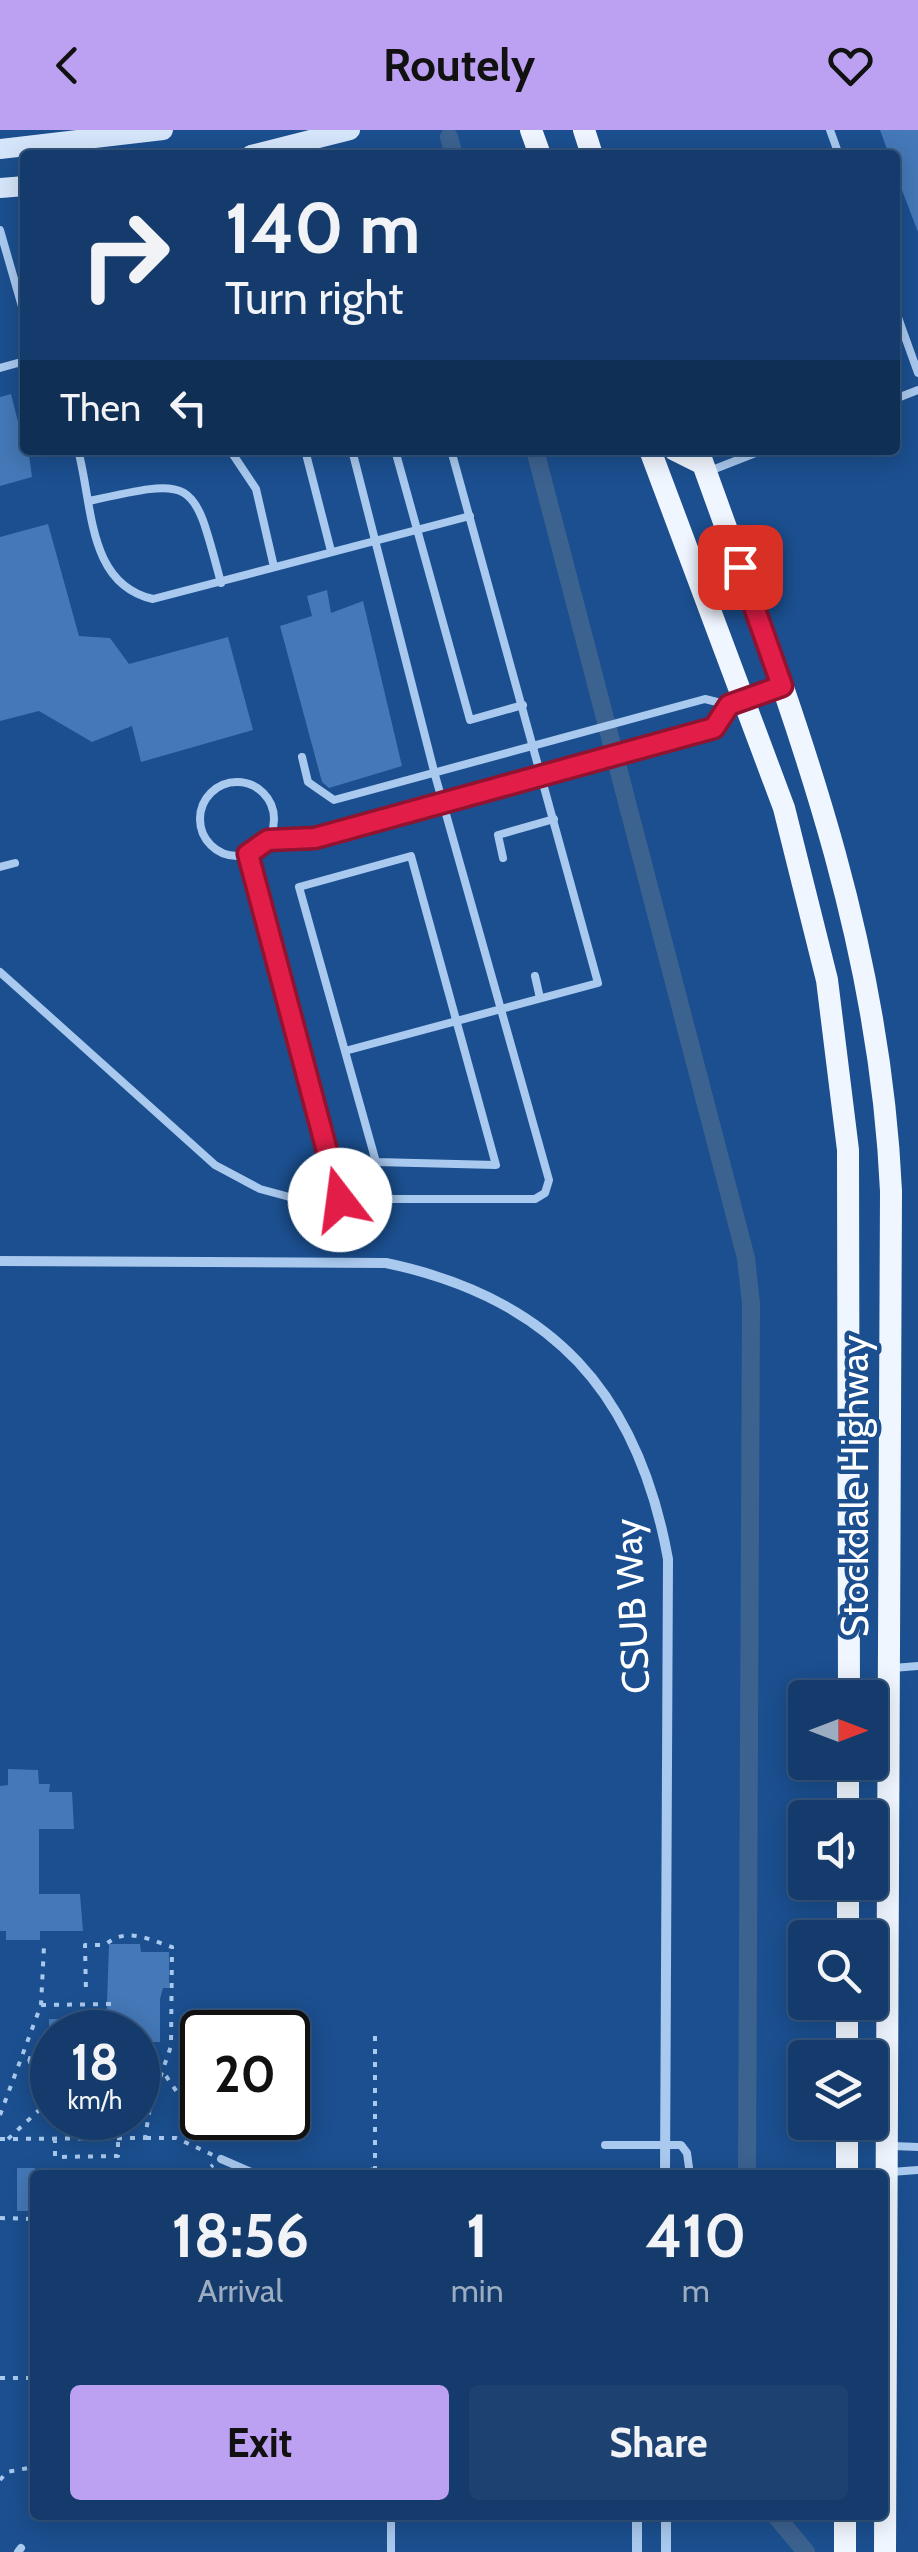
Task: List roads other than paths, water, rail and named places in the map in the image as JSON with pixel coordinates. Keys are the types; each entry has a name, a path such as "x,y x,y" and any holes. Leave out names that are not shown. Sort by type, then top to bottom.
{"main road":[{"path":"0,150 31,150 163,130"},
{"path":"271,150 350,130"},
{"name":"Stockdale Highway","path":"652,455 737,702 802,868 827,980 842,1086 851,1208 848,1680"},
{"name":"Stockdale Highway","path":"702,462 822,798 851,901 885,1092 892,1191 887,2170"},
{"path":"846,2170 847,2140"},
{"path":"845,2520 845,2552"},
{"name":"Stockdale Highway","path":"885,2520 885,2552"}],"street":[{"name":"CSUB Way","path":"0,1261 386,1263 433,1273 500,1300 538,1325 594,1380 618,1414 657,1500 668,1559 665,2170"},
{"path":"637,2520 637,2552"},
{"path":"666,2520 666,2552"}],"lane":[{"path":"0,230 20,300"},
{"path":"900,323 918,373"},
{"path":"80,455 107,569 130,594 153,599 470,516"},
{"path":"233,455 256,489 274,567"},
{"path":"305,455 331,551"},
{"path":"0,972 215,1165 260,1189 297,1199 340,1200 534,1199 545,1193 549,1180 434,775 353,455"},
{"path":"396,455 470,720 523,705"},
{"path":"345,1051 598,982 452,455"},
{"path":"702,462 738,455"},
{"path":"90,501 156,486 188,493 202,508 222,582"},
{"path":"302,756 308,782 334,800 705,699 737,702 782,686"},
{"path":"268,840 274,816 265,794 244,782 220,785 204,802 201,826 213,847 224,853 248,854 268,840 315,838 714,728 737,702"},
{"path":"504,858 498,835 554,819"},
{"path":"248,854 340,1200"},
{"path":"410,856 496,1166 376,1162 345,1051 300,887 410,856"},
{"path":"0,867 15,863"},
{"path":"534,976 540,998"},
{"path":"889,1668 918,1666"},
{"path":"605,2145 680,2145 687,2153 689,2170"},
{"path":"887,2146 918,2147"},
{"path":"221,2159 246,2170"},
{"path":"888,2172 918,2170"},
{"path":"391,2520 391,2552"}],"waterway":[{"path":"449,137 453,150"},
{"path":"536,455 746,1258 751,1304 747,2170"},
{"path":"779,2520 806,2552"}]}
